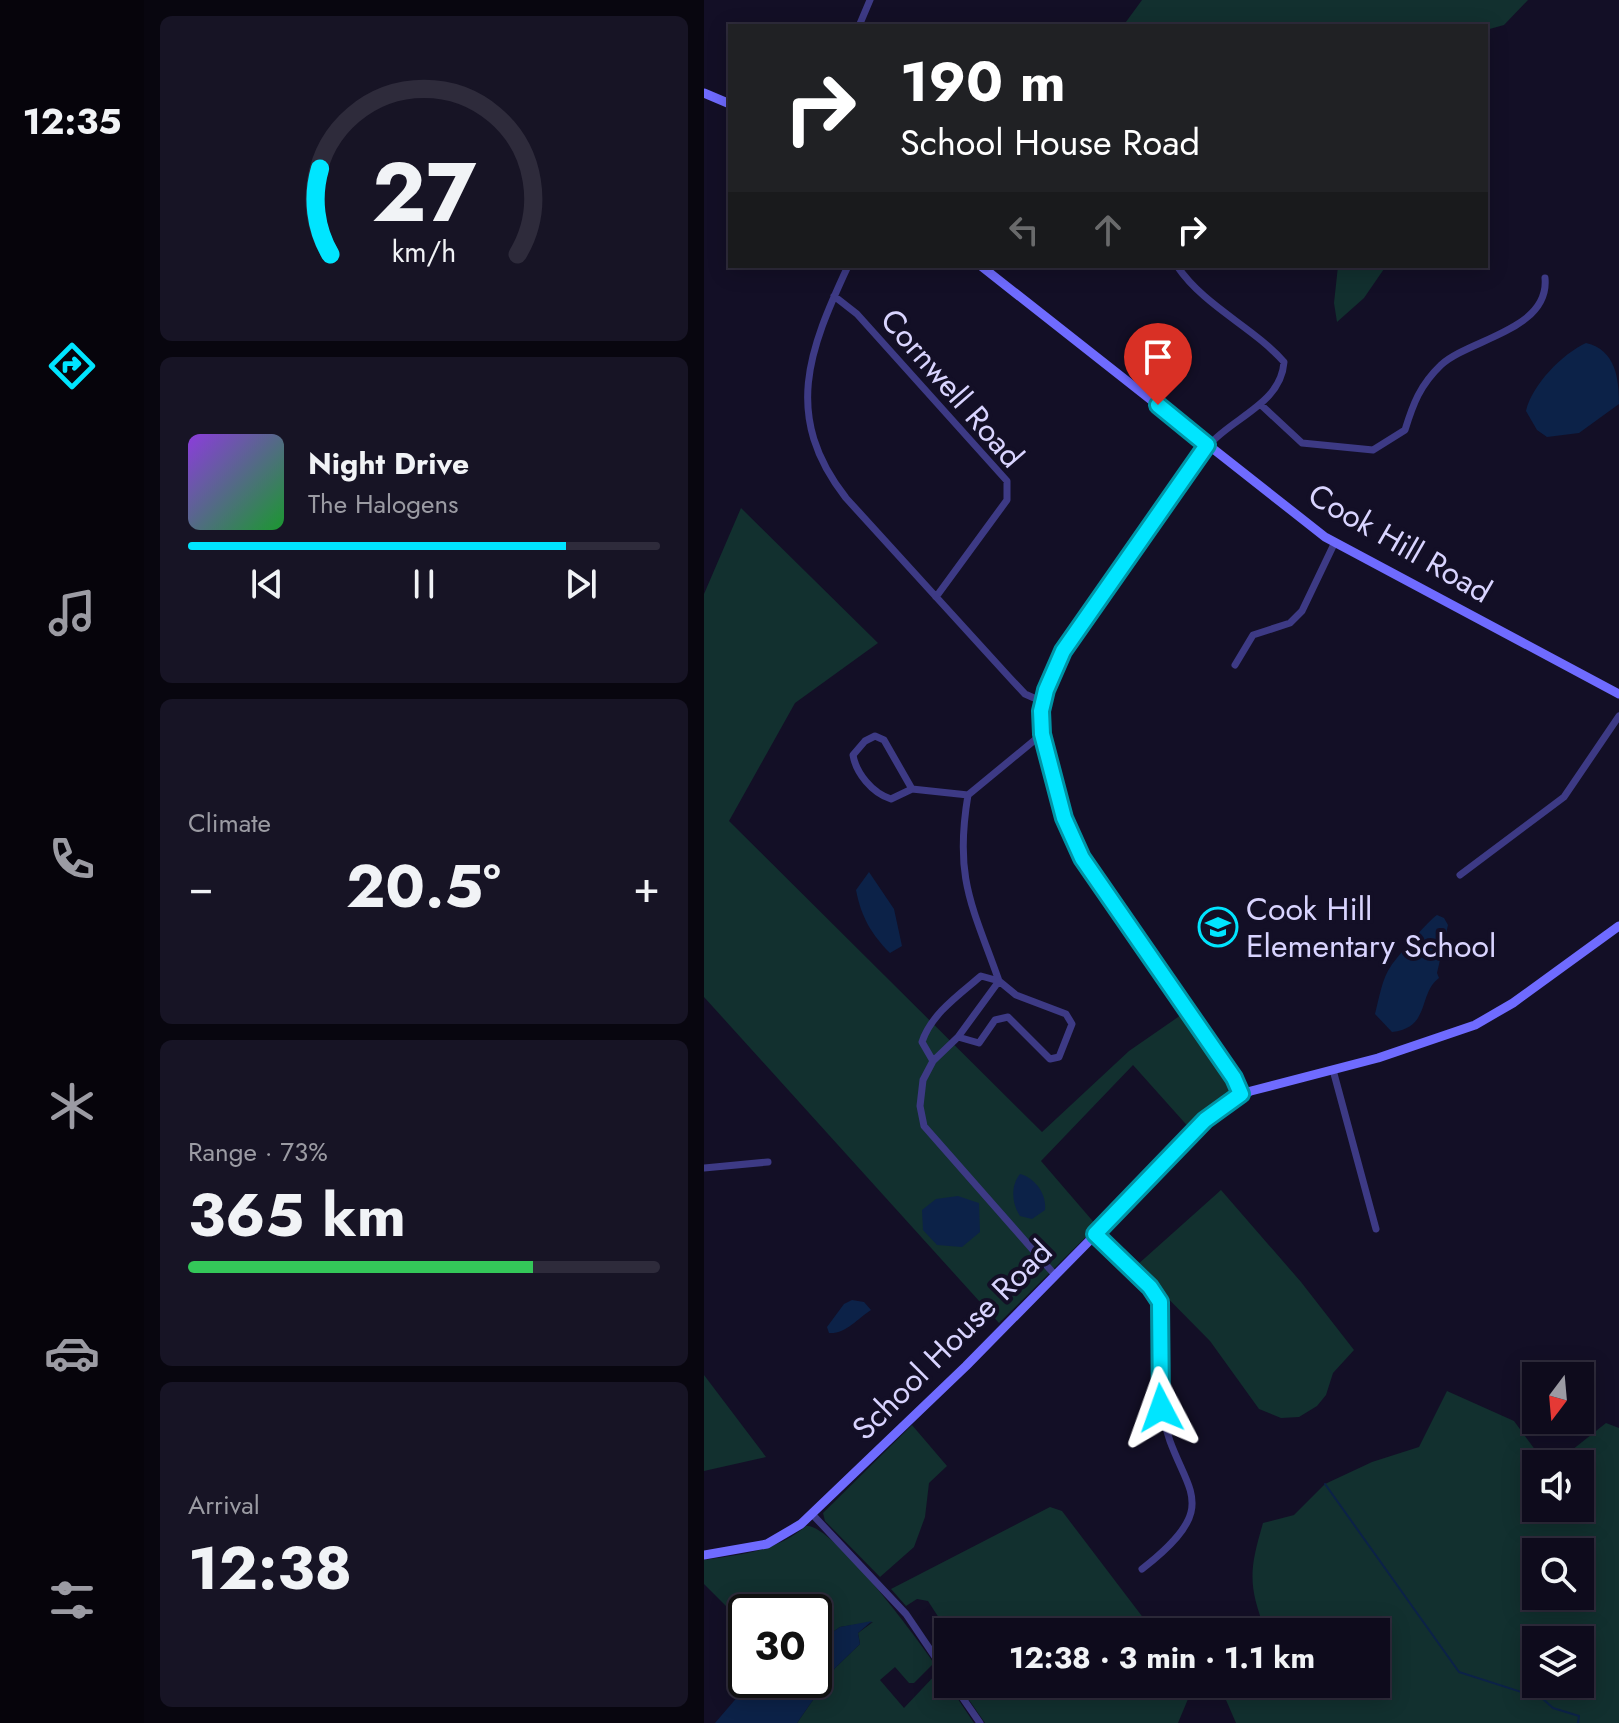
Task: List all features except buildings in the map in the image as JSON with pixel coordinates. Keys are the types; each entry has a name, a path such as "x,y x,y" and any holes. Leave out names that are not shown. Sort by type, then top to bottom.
{"street":[{"path":"860,24 870,0"},
{"path":"704,93 728,103"},
{"path":"847,268 817,334 809,368 808,408 818,449 846,498 1025,694 1043,702"},
{"name":"Cook Hill Road","path":"984,268 1335,542 1619,694"},
{"path":"1178,268 1188,282 1222,313 1270,347 1284,362 1283,377 1274,392 1208,446 1063,651 1043,702 1042,734 1064,818 1082,858 1234,1078 1241,1094"},
{"path":"1260,404 1302,443 1373,450 1405,430 1416,393 1443,363 1502,335 1529,315 1546,288 1545,278"},
{"name":"Cornwell Road","path":"834,296 857,314 1007,481 1007,500 936,597"},
{"path":"1235,665 1253,635 1290,623 1302,611 1335,542"},
{"path":"1460,875 1564,797 1619,716"},
{"path":"999,981 968,898 962,869 962,833 968,795 1042,734"},
{"path":"912,789 884,740 875,736 865,741 853,755 855,769 881,796 891,799 912,789 968,795"},
{"name":"School House Road","path":"704,1555 774,1542 812,1514 1055,1275 1205,1120 1241,1094 1433,1040 1489,1018 1619,926"},
{"path":"933,1061 922,1042 925,1032 951,1001 981,976 999,981 1016,995 1066,1014 1072,1024 1059,1057 1050,1059 1008,1017 995,1020 979,1043 958,1037"},
{"path":"999,981 958,1037 933,1061 923,1080 920,1106 924,1126 1055,1275"},
{"path":"1333,1070 1376,1229"},
{"path":"704,1168 768,1162"},
{"path":"1095,1234 1150,1287 1160,1302 1161,1408 1193,1501 1188,1523 1176,1542 1142,1569"},
{"path":"812,1514 906,1614 934,1655"},
{"path":"963,1698 980,1723"}],"green space":[{"path":"1142,0 1528,0 1504,25 1488,29 1488,24 1124,24"},
{"path":"1338,268 1385,268 1364,298 1337,322 1334,303"},
{"path":"741,508 878,643 795,703 729,821 1042,1132 1129,1051 1181,1015 1231,1085 1228,1094 1192,1131 1133,1065 1041,1161 1097,1226 999,1323 704,997 704,594"},
{"path":"1221,1190 1301,1282 1354,1350 1333,1373 1326,1395 1317,1406 1299,1417 1281,1418 1259,1409 1210,1341 1136,1266"},
{"path":"704,1375 766,1457 704,1471"},
{"path":"1447,1391 1514,1421 1535,1450 1522,1450 1522,1522 1594,1522 1594,1450 1572,1450 1606,1423 1619,1428 1619,1723 1236,1723 1226,1700 1228,1698 1390,1698 1390,1618 1261,1618 1252,1578 1263,1523 1294,1515 1325,1484 1372,1462 1419,1447"},
{"path":"912,1425 947,1466 929,1483 925,1517 914,1547 880,1577 825,1521 823,1513"},
{"path":"1050,1507 1062,1511 1143,1618 939,1618 928,1601 917,1599 906,1606 891,1589"},
{"path":"806,1526 818,1530 834,1542 893,1608 934,1663 914,1683 909,1683 895,1667 880,1680 904,1708 934,1676 934,1698 957,1698 974,1723 797,1723 814,1698 832,1698 832,1672 860,1644 858,1633 873,1622 840,1627 832,1633 832,1594 728,1594 728,1608 704,1584 704,1560 770,1547"},
{"path":"968,1698 1188,1699 1178,1723 985,1723"}],"water":[{"path":"1586,343 1604,352 1610,359 1618,385 1619,404 1579,433 1547,437 1537,430 1526,411 1529,401 1549,371"},
{"path":"869,872 894,909 902,946 890,953 868,924 858,899 856,890"},
{"path":"1437,915 1444,918 1448,925 1437,973 1439,978 1428,992 1413,1024 1392,1032 1375,1014 1385,976"},
{"path":"1020,1174 1035,1183 1044,1198 1045,1210 1032,1219 1020,1216 1015,1206 1013,1189"},
{"path":"958,1196 979,1203 980,1232 962,1247 937,1245 923,1230 922,1210 936,1199"},
{"path":"852,1300 864,1302 871,1310 846,1329 829,1333 827,1327 844,1304"},
{"path":"872,1621 858,1633 860,1644 832,1672 832,1633 840,1627"},
{"path":"737,1698 814,1698 797,1723 715,1723"}],"waterway":[{"path":"1325,1484 1459,1672 1543,1699 1553,1708 1579,1716 1578,1723"}],"place":[{"name":"Cook Hill Elementary School","path":"1218,927"}],"route":[{"path":"1158,405 1207,445 1063,651 1046,690 1041,719 1042,734 1064,818 1082,858 1234,1078 1241,1094 1205,1120 1095,1234 1150,1287 1160,1302 1162,1319 1158,1376 1161,1408"}]}
